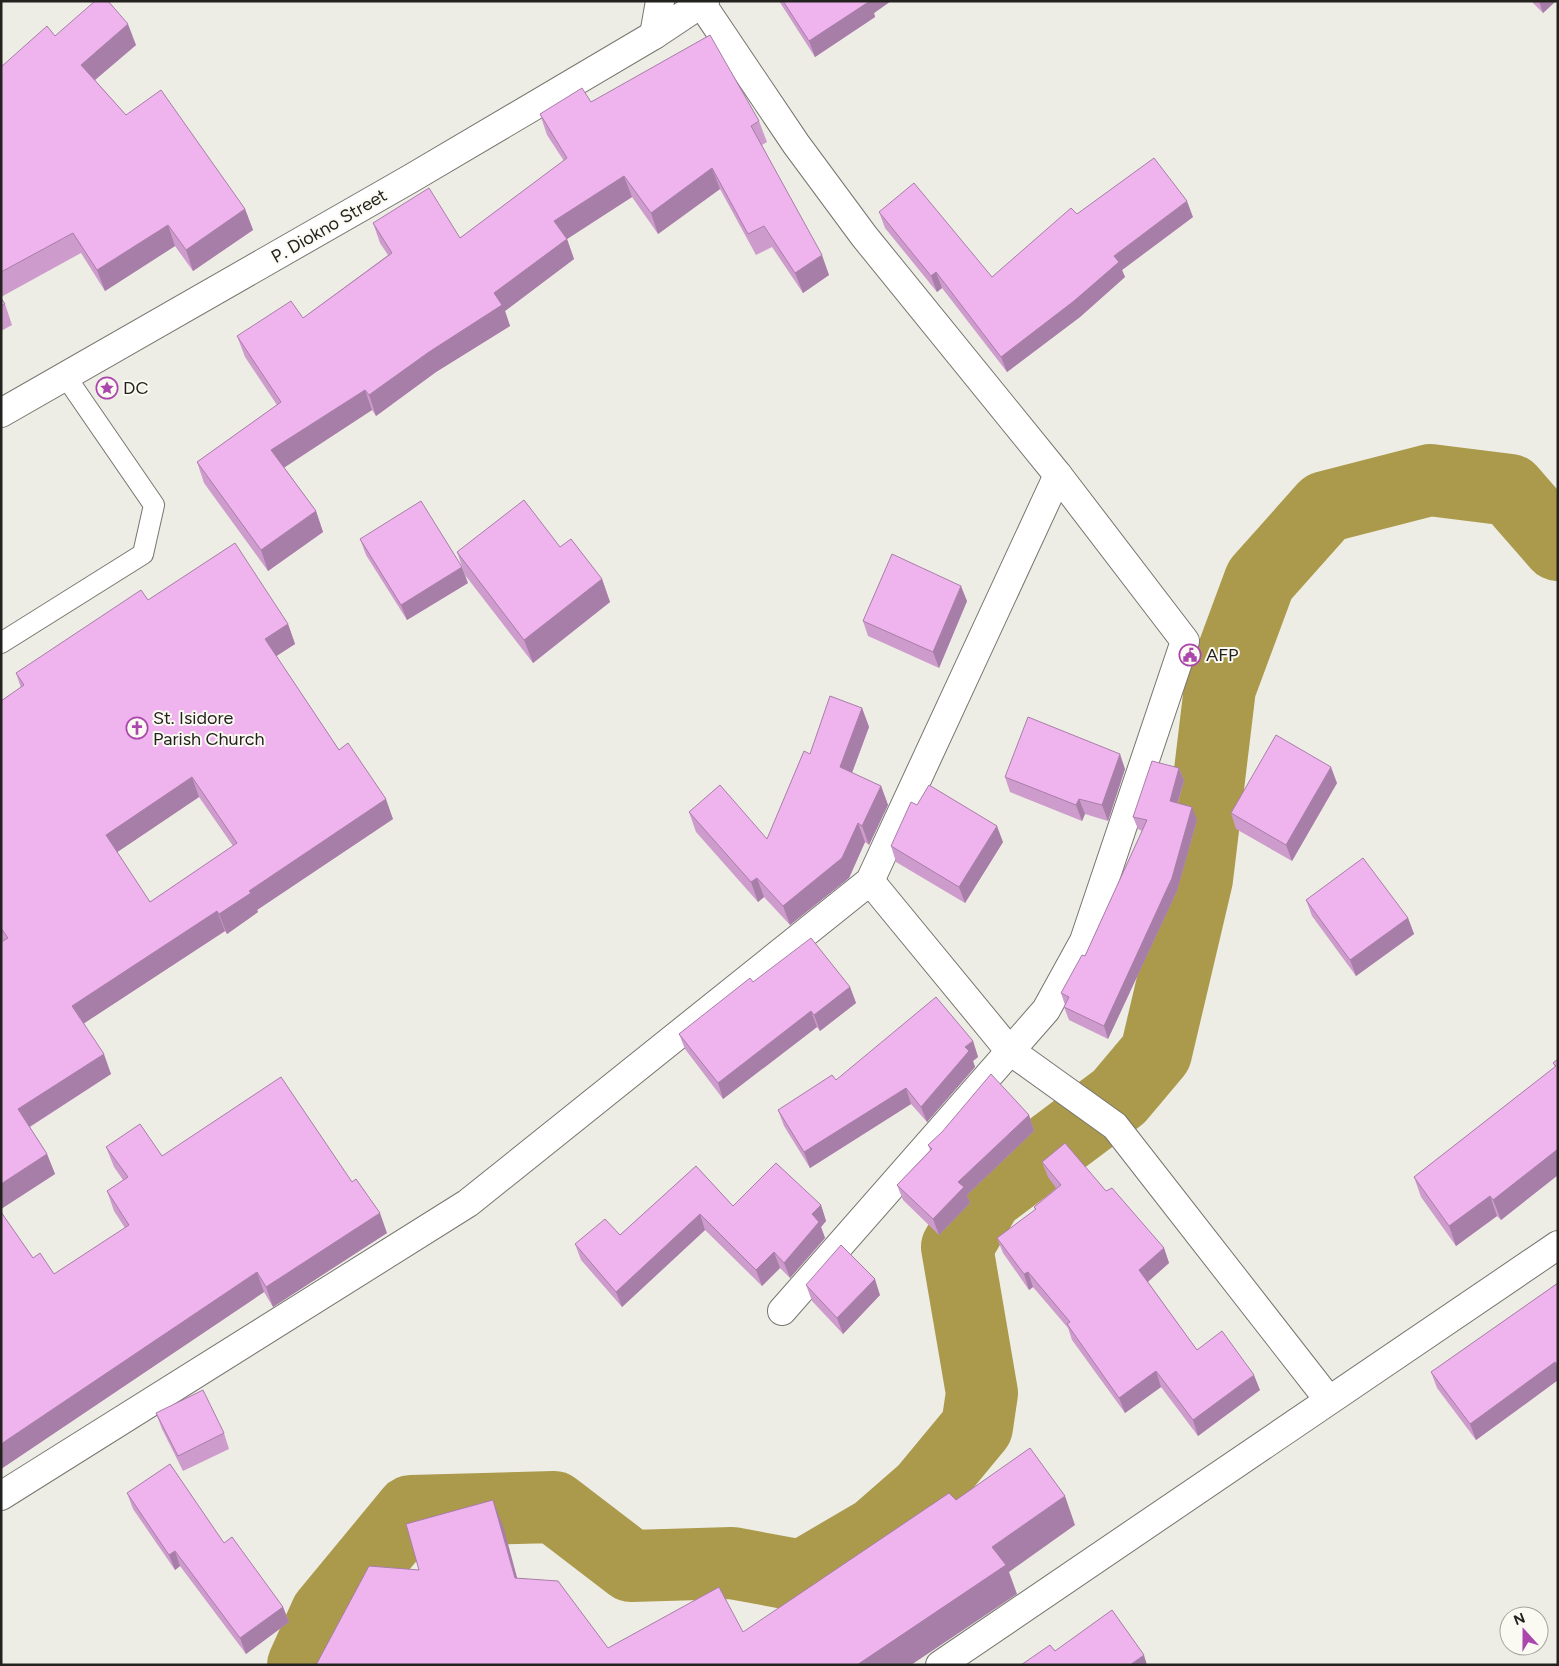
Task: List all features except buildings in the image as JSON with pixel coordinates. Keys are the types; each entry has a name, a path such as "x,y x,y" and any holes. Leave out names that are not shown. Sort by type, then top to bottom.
{"street":[{"path":"654,35 660,1"},
{"path":"703,2 796,144 864,236 1058,475 1185,641 1084,941 1046,1010 1009,1050 782,1312"},
{"name":"P. Diokno Street","path":"1,413 410,179 654,35 703,2"},
{"path":"1,1496 468,1203 870,881 1058,475"},
{"path":"870,881 1009,1050 1115,1126 1328,1399"},
{"path":"940,1665 1328,1399 1558,1245"}],"lane":[{"path":"1,643 143,554 154,504 66,377"}],"waterway":[{"path":"303,1665 326,1614 411,1511 554,1507 631,1566 732,1563 802,1576 877,1532 924,1491 977,1427 982,1393 957,1247 987,1196 1119,1097 1156,1053 1197,879 1220,688 1260,580 1325,507 1430,480 1510,490 1558,545"}],"place":[{"name":"DC","path":"107,388"},
{"name":"AFP","path":"1190,655"},
{"name":"St. Isidore Parish Church","path":"137,728"}]}
